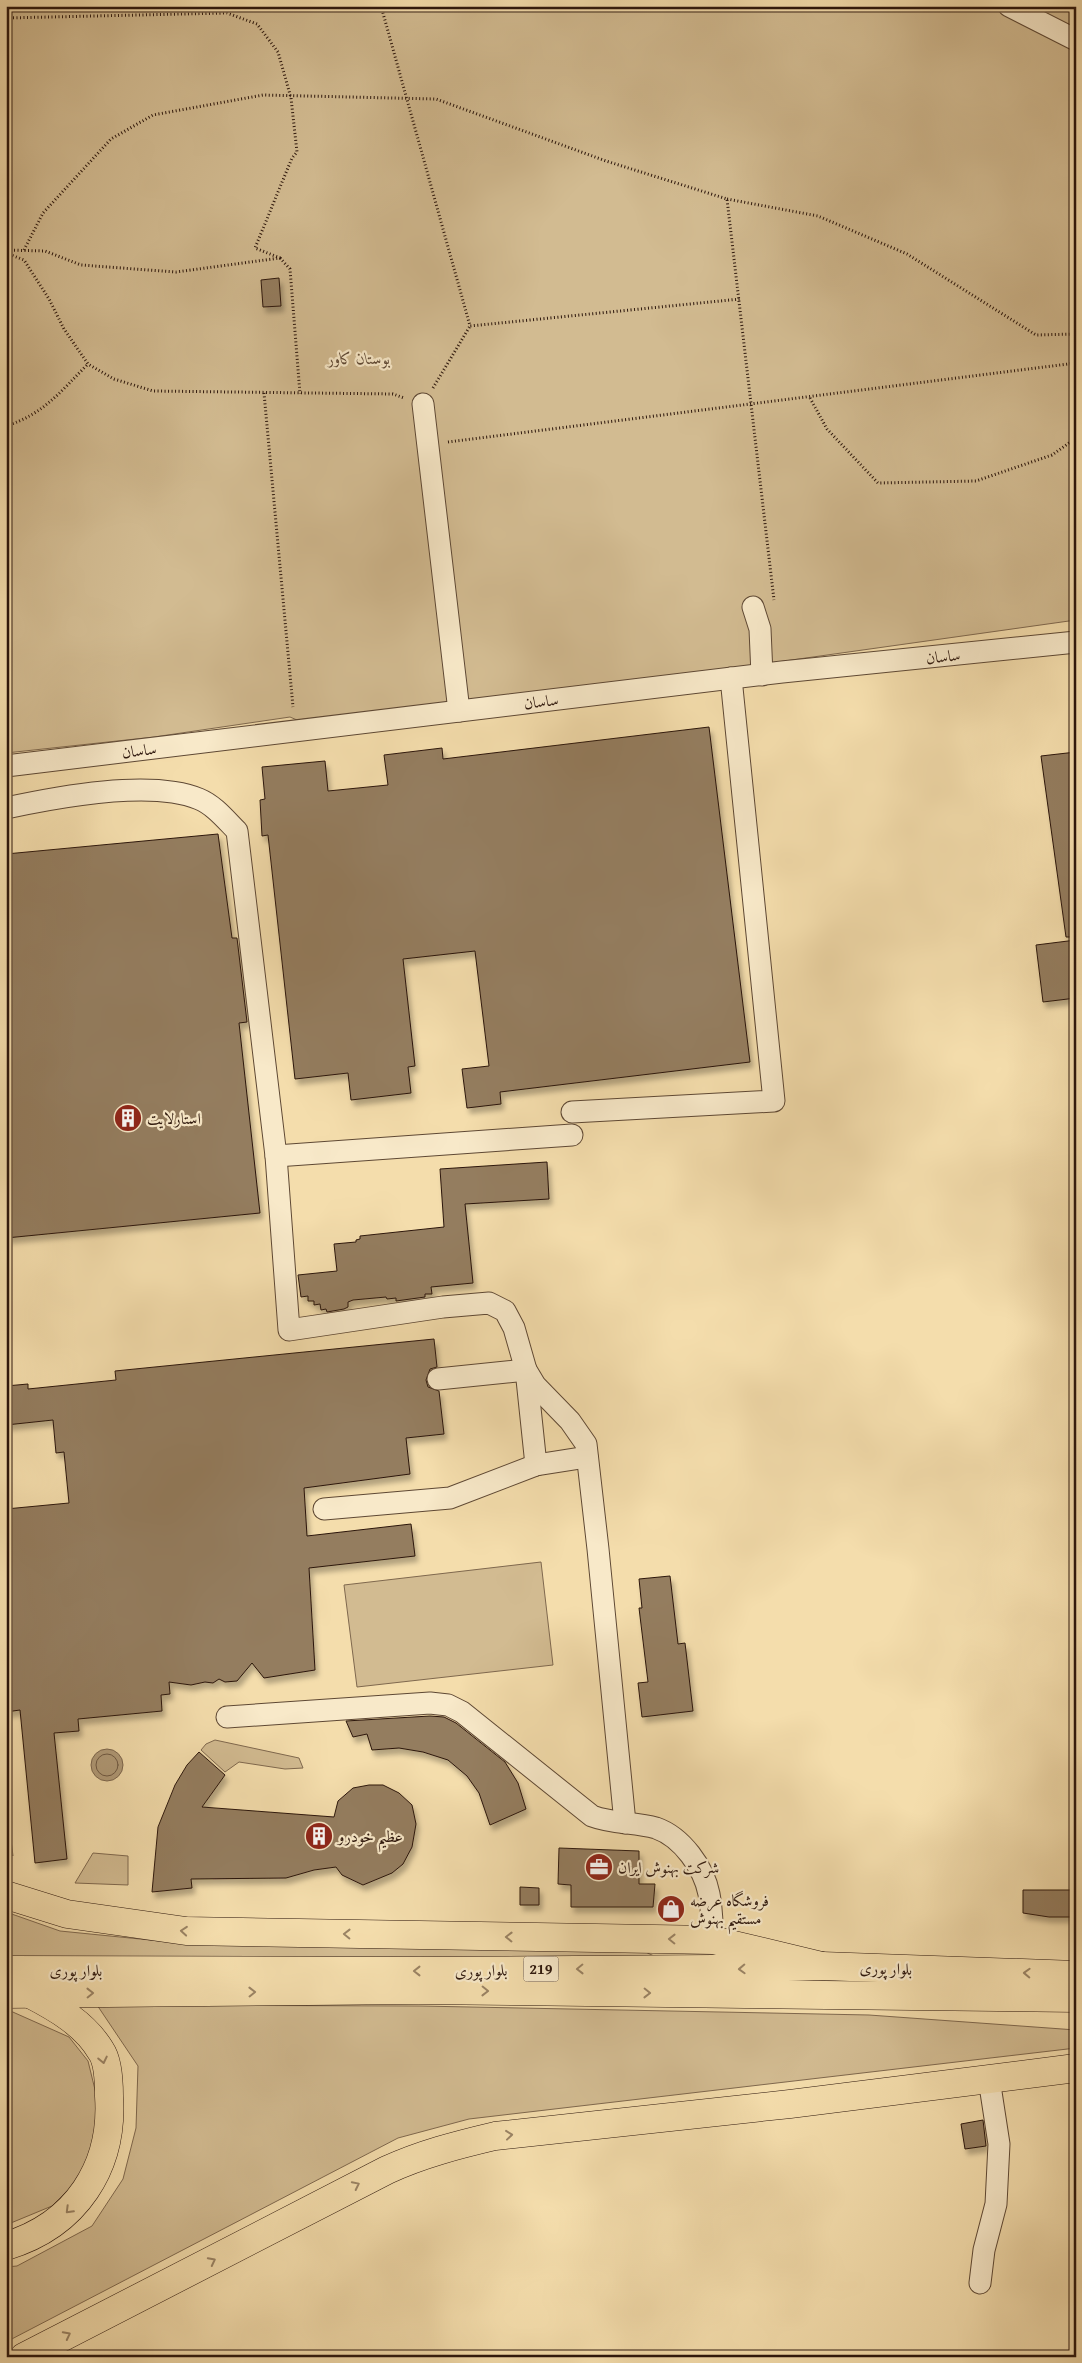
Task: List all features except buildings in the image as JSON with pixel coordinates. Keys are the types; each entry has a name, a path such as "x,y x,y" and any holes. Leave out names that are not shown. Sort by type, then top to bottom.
{"main road":[{"path":"6,1895 67,1914 186,1931 713,1940 822,1966"},
{"name":"بلوار پوری","path":"6,1970 419,1971 713,1969 822,1966 1076,1975"},
{"name":"بلوار پوری","path":"18,1994 418,1990 1076,1998"},
{"path":"6,2246 34,2235 54,2224 70,2210 85,2192 99,2166 108,2142 110,2114 109,2088 102,2052 86,2032 65,2015 18,1994"},
{"path":"24,2357 345,2191 422,2155 495,2136 790,2104 1076,2068"}],"street":[{"path":"1009,6 1076,40"},
{"path":"422,404 459,711"},
{"path":"753,607 760,629 762,675"},
{"name":"ساسان","path":"6,766 731,678 1076,642"},
{"path":"572,1112 774,1101 731,678"},
{"path":"6,808 62,796 160,789 200,799 219,812 237,832 276,1156 289,1330 443,1307 489,1303 505,1311 514,1328 526,1370 536,1465"},
{"path":"276,1156 572,1135"},
{"path":"438,1379 526,1370"},
{"path":"526,1370 535,1385 570,1421 586,1444 625,1823"},
{"path":"324,1509 450,1498 536,1465 587,1458"},
{"path":"226,1717 430,1702 448,1705 462,1712 592,1816 656,1828 678,1841 698,1866 709,1893 713,1940"},
{"path":"980,2283 984,2250 996,2204 999,2144 989,2079"}],"path":[{"path":"6,252 24,260 50,299 64,329 88,364 114,379 153,391 393,394 422,404 470,326 381,6"},
{"path":"6,18 227,13 256,24 278,52 290,95 297,152 292,158 255,248 280,258 290,268 300,394"},
{"path":"24,250 42,213 111,139 153,115 263,95 436,99 606,161 727,200 818,216 907,254 1036,335 1076,334"},
{"path":"727,200 740,298 774,603"},
{"path":"6,252 24,250 45,251 81,265 176,272 280,258"},
{"path":"470,326 740,298"},
{"path":"6,426 27,420 49,404 88,364"},
{"path":"427,444 1076,364"},
{"path":"264,393 293,707"},
{"path":"810,398 827,429 878,483 976,482 1052,455 1076,438"}],"green space":[{"name":"بوستان کاور","path":"6,6 1076,6 1076,620 621,684 297,720 290,717 154,737 6,753"},
{"path":"541,1562 553,1665 357,1687 344,1585"},
{"path":"215,1740 299,1758 303,1768 285,1769 239,1762 225,1772 201,1750 206,1744"},
{"path":"6,1799 13,1856 6,1849"},
{"path":"93,1853 128,1856 128,1885 75,1883"},
{"path":"6,1912 60,1931 180,1943 641,1950 665,1961 6,1964"},
{"path":"97,2005 420,2006 869,2015 1076,2030 1076,2048 469,2119 398,2138 6,2342 6,2267 17,2266 92,2226 123,2179 136,2128 138,2066"},
{"path":"6,2009 69,2037 88,2061 98,2102 96,2145 79,2179 52,2206 6,2225"}],"water":[{"path":"107,1749 113,1750 118,1754 122,1759 122,1771 118,1776 113,1780 107,1781 101,1780 96,1776 92,1771 91,1765 92,1759 96,1754 101,1750"}],"place":[{"name":"استارلایت","path":"128,1118"},
{"name":"عظیم خودرو","path":"319,1836"},
{"name":"شرکت بهنوش ایران","path":"599,1867"},
{"name":"فروشگاه عرضه مستقیم بهنوش","path":"671,1909"}]}
